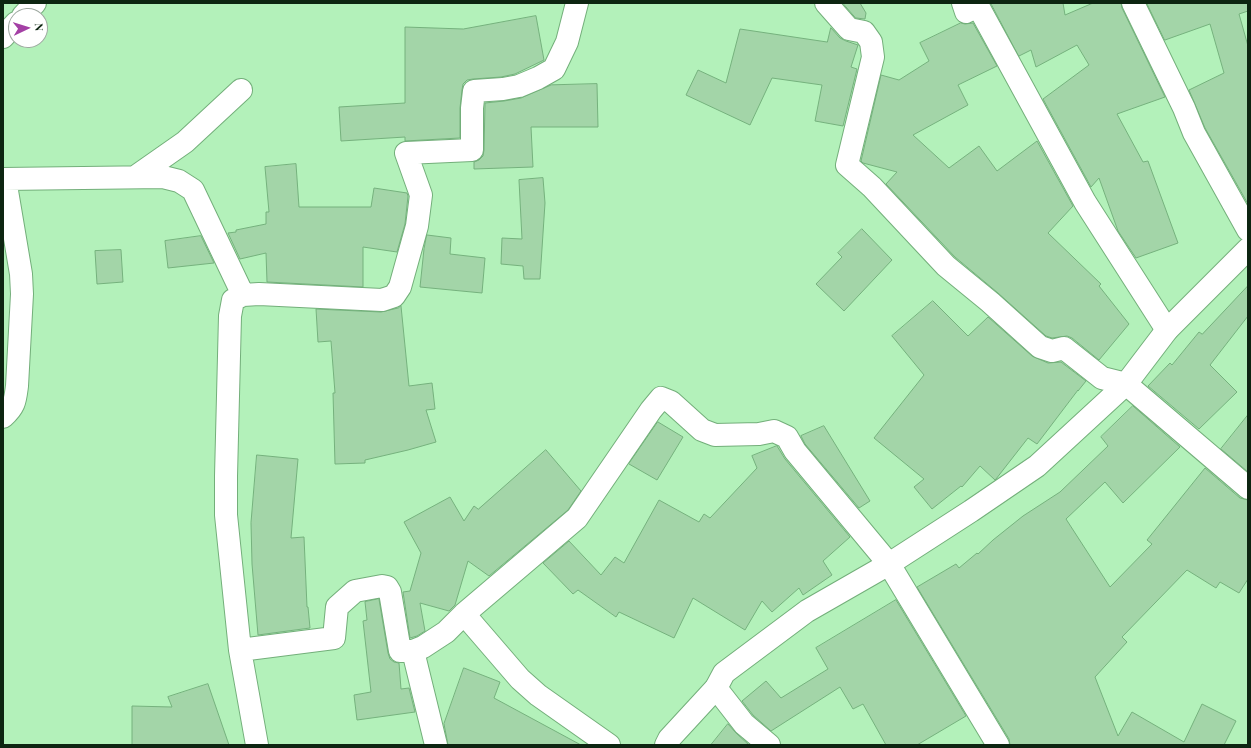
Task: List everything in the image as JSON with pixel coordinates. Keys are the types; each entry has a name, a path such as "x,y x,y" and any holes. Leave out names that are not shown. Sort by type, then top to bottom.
{"street":[{"path":"257,745 240,650 226,515 230,316 233,300 243,294 382,300 394,296 400,287 417,226 421,196 406,153 472,150 472,108 474,91 503,89 519,86 554,69 567,42 577,3"},
{"path":"826,3 849,29 864,32 871,42 873,57 847,165 872,187 946,266 990,302 1040,347 1052,352 1064,348 1102,378 1126,384 1248,488"},
{"path":"963,3 966,12 978,6 1085,202 1167,330"},
{"path":"1133,3 1184,108 1194,133 1248,230"},
{"path":"136,177 185,142 241,90"},
{"path":"3,417 11,409 15,400 22,294 21,274 4,179 163,177 179,180 194,190 243,294"},
{"path":"666,745 669,739 716,688 724,673 807,611 889,564 971,512 1037,466 1126,384 1167,330 1248,249"},
{"path":"240,650 334,638 337,607 355,591 382,586 388,587 390,592 400,650 413,650 423,647 446,632 464,614 577,518 651,410 662,398 671,402 702,430 715,435 759,434 774,431 787,437 795,451 889,564 998,745"},
{"path":"464,614 520,679 538,695 609,745"},
{"path":"413,650 436,745"},
{"path":"716,688 744,724 768,745"}],"building":[{"path":"843,3 860,3 866,13 865,19 856,18"},
{"path":"991,3 1063,3 1065,15 1093,3 1121,3 1122,8 1165,97 1117,114 1143,162 1148,161 1178,243 1136,258 1118,231 1099,178 1091,187 1043,99 1089,65 1077,45 1036,67 1031,50 1019,56"},
{"path":"1147,3 1248,3 1248,11 1239,14 1248,46 1248,204 1205,128 1189,90 1224,73 1210,24 1165,40"},
{"path":"536,16 544,60 515,74 501,77 467,80 463,84 462,90 460,108 460,138 405,141 405,137 341,141 339,107 405,103 405,27 463,29"},
{"path":"961,23 973,23 997,66 958,85 968,105 913,135 949,168 979,146 997,171 1037,141 1073,206 1048,233 1101,284 1099,286 1129,324 1099,360 1072,338 1067,336 1052,338 1046,336 955,257 886,184 897,172 863,163 861,161 881,75 899,80 929,61 920,43"},
{"path":"831,28 840,38 858,45 851,67 857,69 843,126 815,121 822,85 772,78 750,125 686,95 698,70 726,83 740,29 827,42"},
{"path":"597,84 598,127 531,127 533,167 474,169 474,162 483,156 484,150 485,103 521,98 551,85"},
{"path":"296,164 299,207 371,207 374,188 407,193 405,224 397,252 363,247 363,287 267,282 266,253 240,259 228,233 266,224 266,212 269,212 265,167"},
{"path":"543,178 545,203 540,279 524,279 523,266 501,264 502,238 522,239 519,180"},
{"path":"862,229 892,260 844,311 816,284 842,257 838,253"},
{"path":"427,235 451,238 450,254 485,258 482,293 420,287"},
{"path":"201,236 214,263 168,268 165,241"},
{"path":"121,250 123,282 97,284 95,251"},
{"path":"1248,286 1248,316 1210,365 1237,392 1199,429 1148,386 1170,363 1172,365 1199,332 1202,334"},
{"path":"933,301 968,336 988,317 1032,356 1048,363 1061,362 1086,381 1037,444 1028,438 995,480 980,466 962,487 961,486 932,509 914,487 924,479 874,438 924,375 892,336"},
{"path":"401,306 409,386 432,383 435,409 426,410 436,442 365,460 365,463 335,464 333,393 335,393 331,341 318,342 316,309 381,312"},
{"path":"1133,406 1180,447 1123,503 1105,482 1066,519 1110,587 1152,544 1147,540 1205,468 1240,498 1248,500 1248,579 1239,593 1220,582 1216,588 1187,570 1122,637 1127,642 1095,677 1118,736 1132,712 1184,742 1202,704 1236,721 1224,745 1010,745 1009,739 917,587 956,564 959,568 1023,516 1060,492 1108,446 1101,437"},
{"path":"1248,415 1248,472 1221,449"},
{"path":"658,422 683,437 657,480 629,464"},
{"path":"824,426 870,501 859,508 805,444 801,436"},
{"path":"777,446 785,459 850,537 823,561 832,575 803,595 799,588 772,612 762,601 745,630 693,598 674,638 619,612 616,617 578,590 573,594 543,563 569,541 601,575 615,557 624,563 659,500 699,522 704,514 710,518 757,468 752,456"},
{"path":"546,450 581,491 568,510 489,576 468,561 455,605 449,611 420,603 425,631 410,638 403,592 410,591 421,553 404,522 450,497 464,521 474,506 478,509"},
{"path":"257,455 298,459 291,538 304,537 307,607 310,628 258,635 252,564 251,523"},
{"path":"379,599 388,653 390,659 399,663 401,689 409,688 415,712 357,720 354,695 371,692 363,621 367,620 365,602"},
{"path":"896,600 966,716 917,745 886,745 863,704 853,709 840,687 771,731 753,715 742,701 766,681 781,698 828,669 816,648"},
{"path":"464,668 500,682 494,698 581,745 448,745 444,724"},
{"path":"208,684 229,745 132,745 132,706 172,707 168,697"},
{"path":"728,724 736,733 749,745 711,745"}]}
